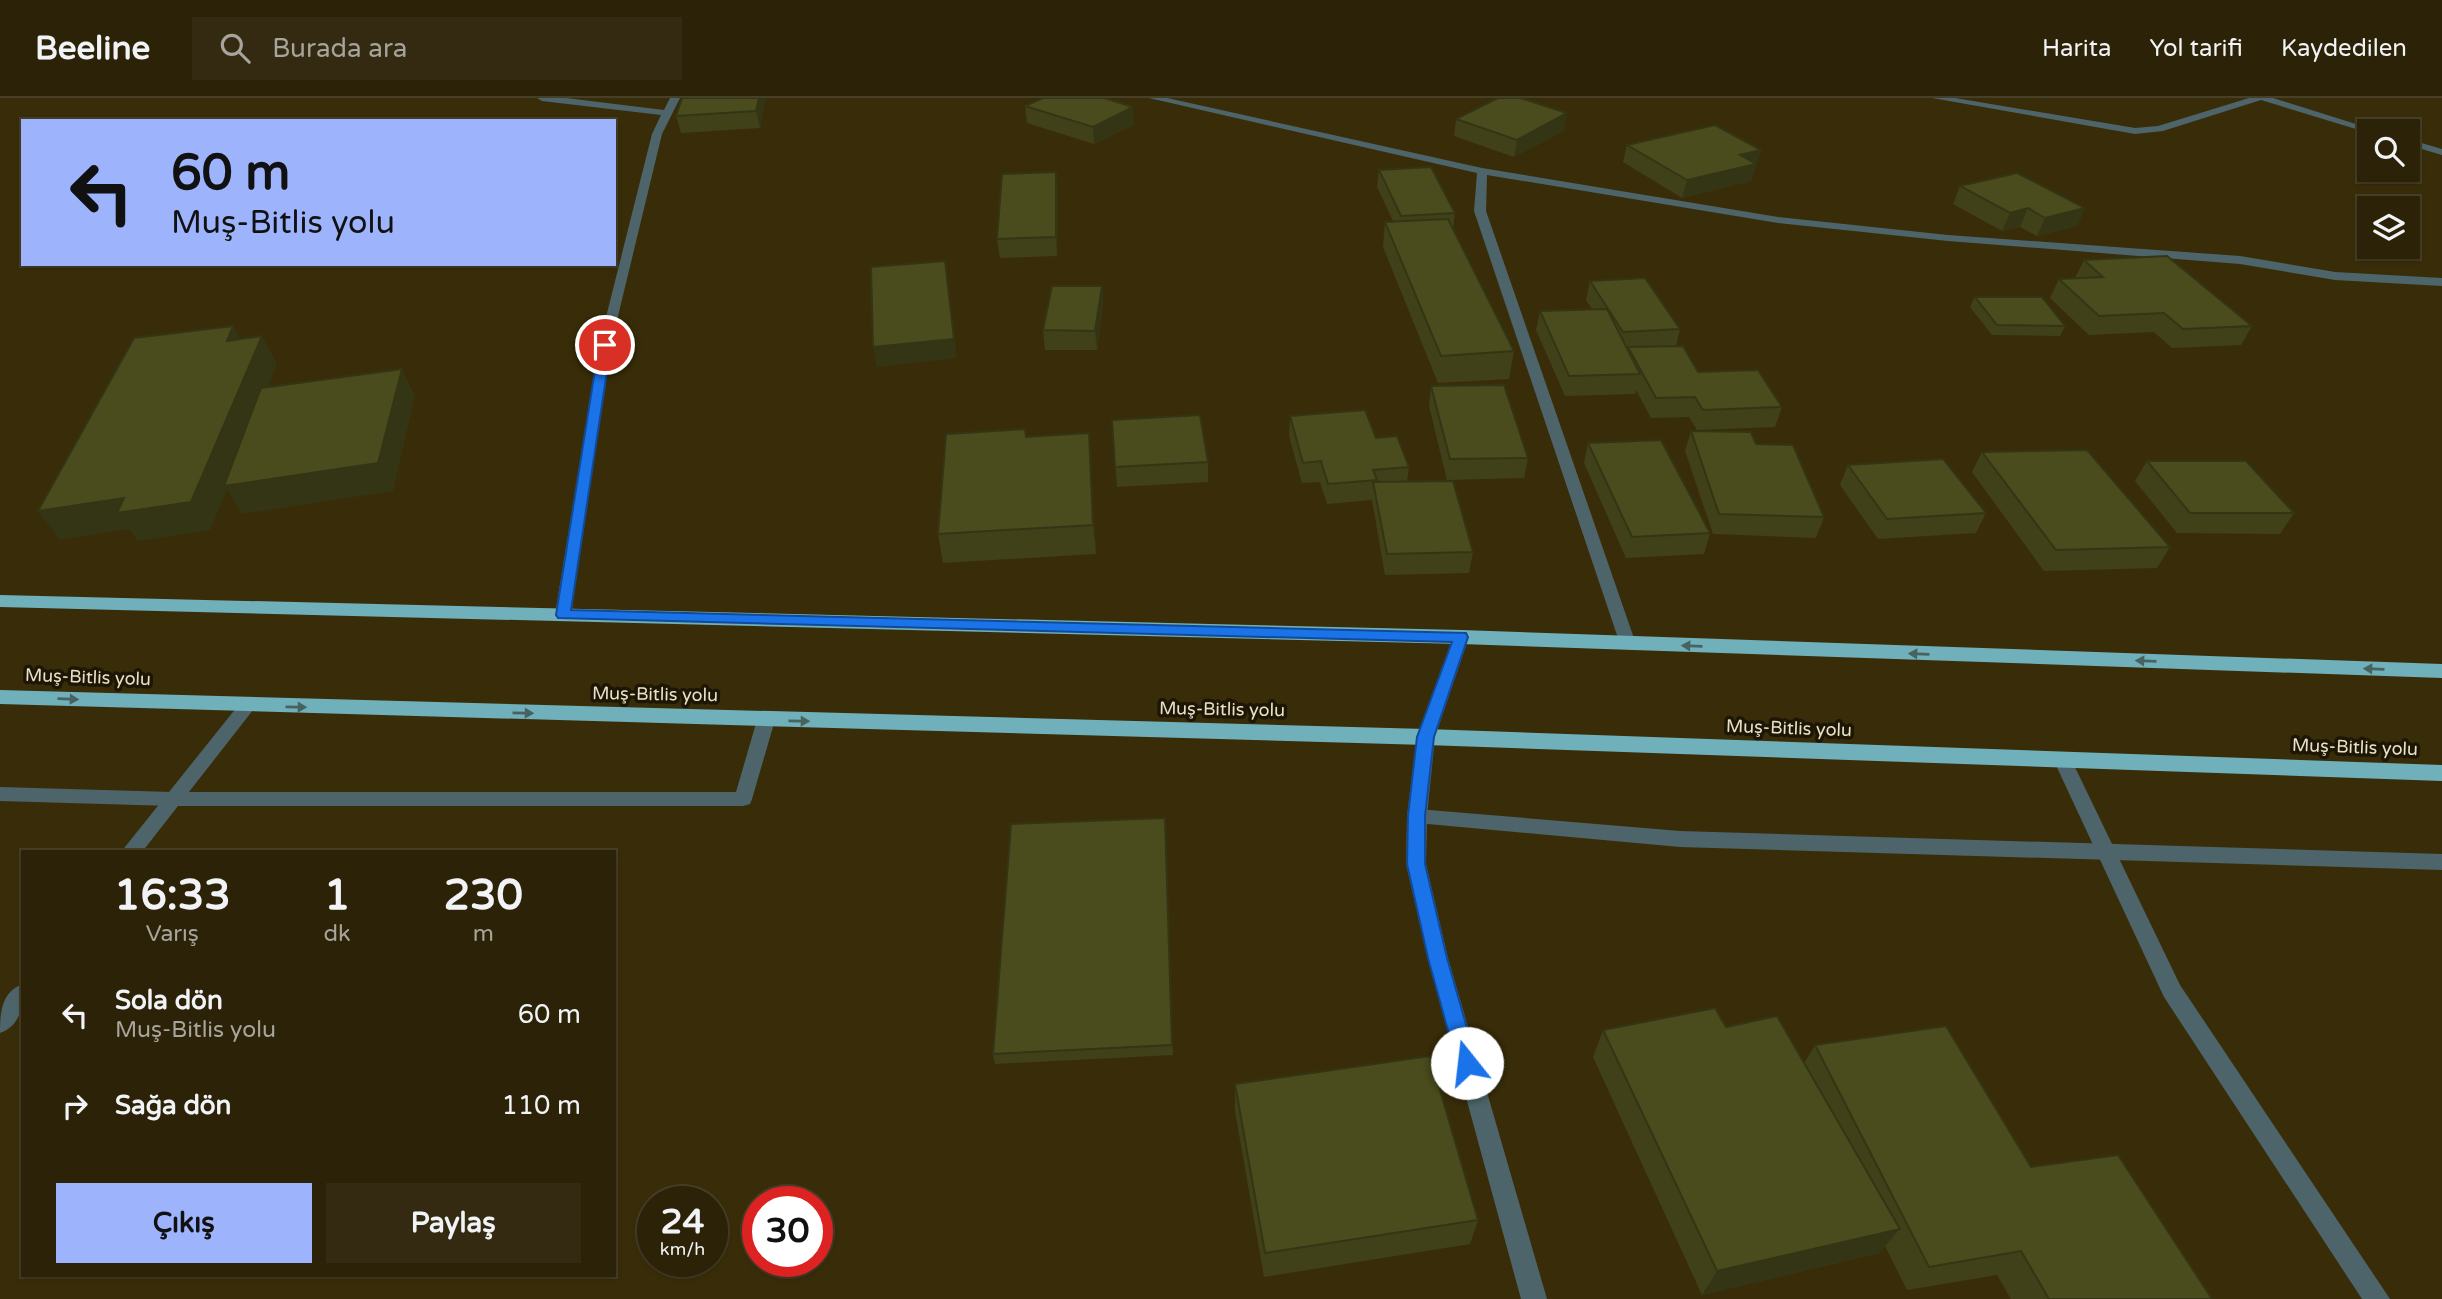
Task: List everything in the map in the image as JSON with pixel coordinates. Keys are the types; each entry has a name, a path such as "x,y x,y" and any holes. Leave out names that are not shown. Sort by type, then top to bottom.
{"highway":[{"path":"0,601 1461,637 2442,671"},
{"name":"Muş-Bitlis yolu","path":"0,697 1426,737 2442,773"}],"street":[{"path":"542,98 667,113"},
{"path":"563,615 605,345 657,134 675,98"},
{"path":"1154,98 1482,171 1778,220 1948,238 2240,260 2335,276 2442,282"},
{"path":"1937,98 2134,131 2159,129 2261,98 2357,127"},
{"path":"2420,146 2442,152"},
{"path":"1482,171 1480,211 1628,644"},
{"path":"1461,637 1426,737 1417,816 1416,864 1438,958 1534,1299"},
{"path":"133,850 247,706"},
{"path":"0,794 172,799 743,799 766,720"},
{"path":"2063,761 2172,991 2377,1299"},
{"path":"1417,816 1681,839 2442,862"},
{"path":"0,1023 21,996"}],"building":[{"path":"682,98 759,98 756,111 676,116"},
{"path":"1043,98 1104,98 1133,107 1093,127 1025,106"},
{"path":"1498,98 1520,98 1567,113 1517,140 1456,119"},
{"path":"1715,125 1761,150 1740,155 1756,164 1687,180 1627,145"},
{"path":"1431,167 1455,213 1401,216 1379,170"},
{"path":"1056,172 1056,237 997,239 1002,174"},
{"path":"2017,173 2085,208 2045,218 2028,208 2010,213 1960,186"},
{"path":"1448,219 1514,351 1441,356 1385,222"},
{"path":"2167,256 2252,326 2183,329 2164,313 2099,316 2059,279 2103,277 2084,260"},
{"path":"945,261 954,339 873,347 871,267"},
{"path":"1645,278 1680,329 1623,332 1590,281"},
{"path":"1052,286 1102,286 1095,331 1043,330"},
{"path":"1975,297 2042,297 2065,326 1997,325"},
{"path":"1607,309 1640,374 1569,376 1540,311"},
{"path":"233,326 227,341 262,336 191,502 117,513 124,498 38,511 134,338"},
{"path":"1683,346 1698,372 1758,370 1782,407 1703,410 1695,397 1656,398 1628,347"},
{"path":"402,369 378,463 224,486 261,388"},
{"path":"1504,385 1528,458 1450,459 1431,386"},
{"path":"1365,410 1376,438 1397,436 1409,467 1373,470 1377,480 1328,484 1321,461 1303,463 1290,416"},
{"path":"1200,415 1208,462 1115,467 1112,420"},
{"path":"1025,429 1026,437 1089,433 1093,525 938,534 946,434"},
{"path":"1691,431 1751,432 1756,444 1793,445 1824,517 1719,514"},
{"path":"1661,440 1710,533 1632,537 1588,443"},
{"path":"2087,450 2170,547 2056,550 1982,452"},
{"path":"1943,459 1986,513 1887,519 1848,465"},
{"path":"2147,461 2246,461 2294,513 2190,513"},
{"path":"1453,481 1473,552 1387,554 1373,482"},
{"path":"1165,818 1172,1045 993,1054 1011,824"},
{"path":"1715,1008 1726,1027 1777,1016 1900,1229 1717,1271 1603,1030"},
{"path":"1946,1026 2031,1167 2118,1155 2212,1299 2049,1299 2021,1251 1929,1267 1815,1045"},
{"path":"1430,1056 1478,1220 1265,1253 1235,1084"}],"route":[{"path":"605,345 563,615 1461,637 1426,737 1417,816 1416,864 1467,1063"}]}
